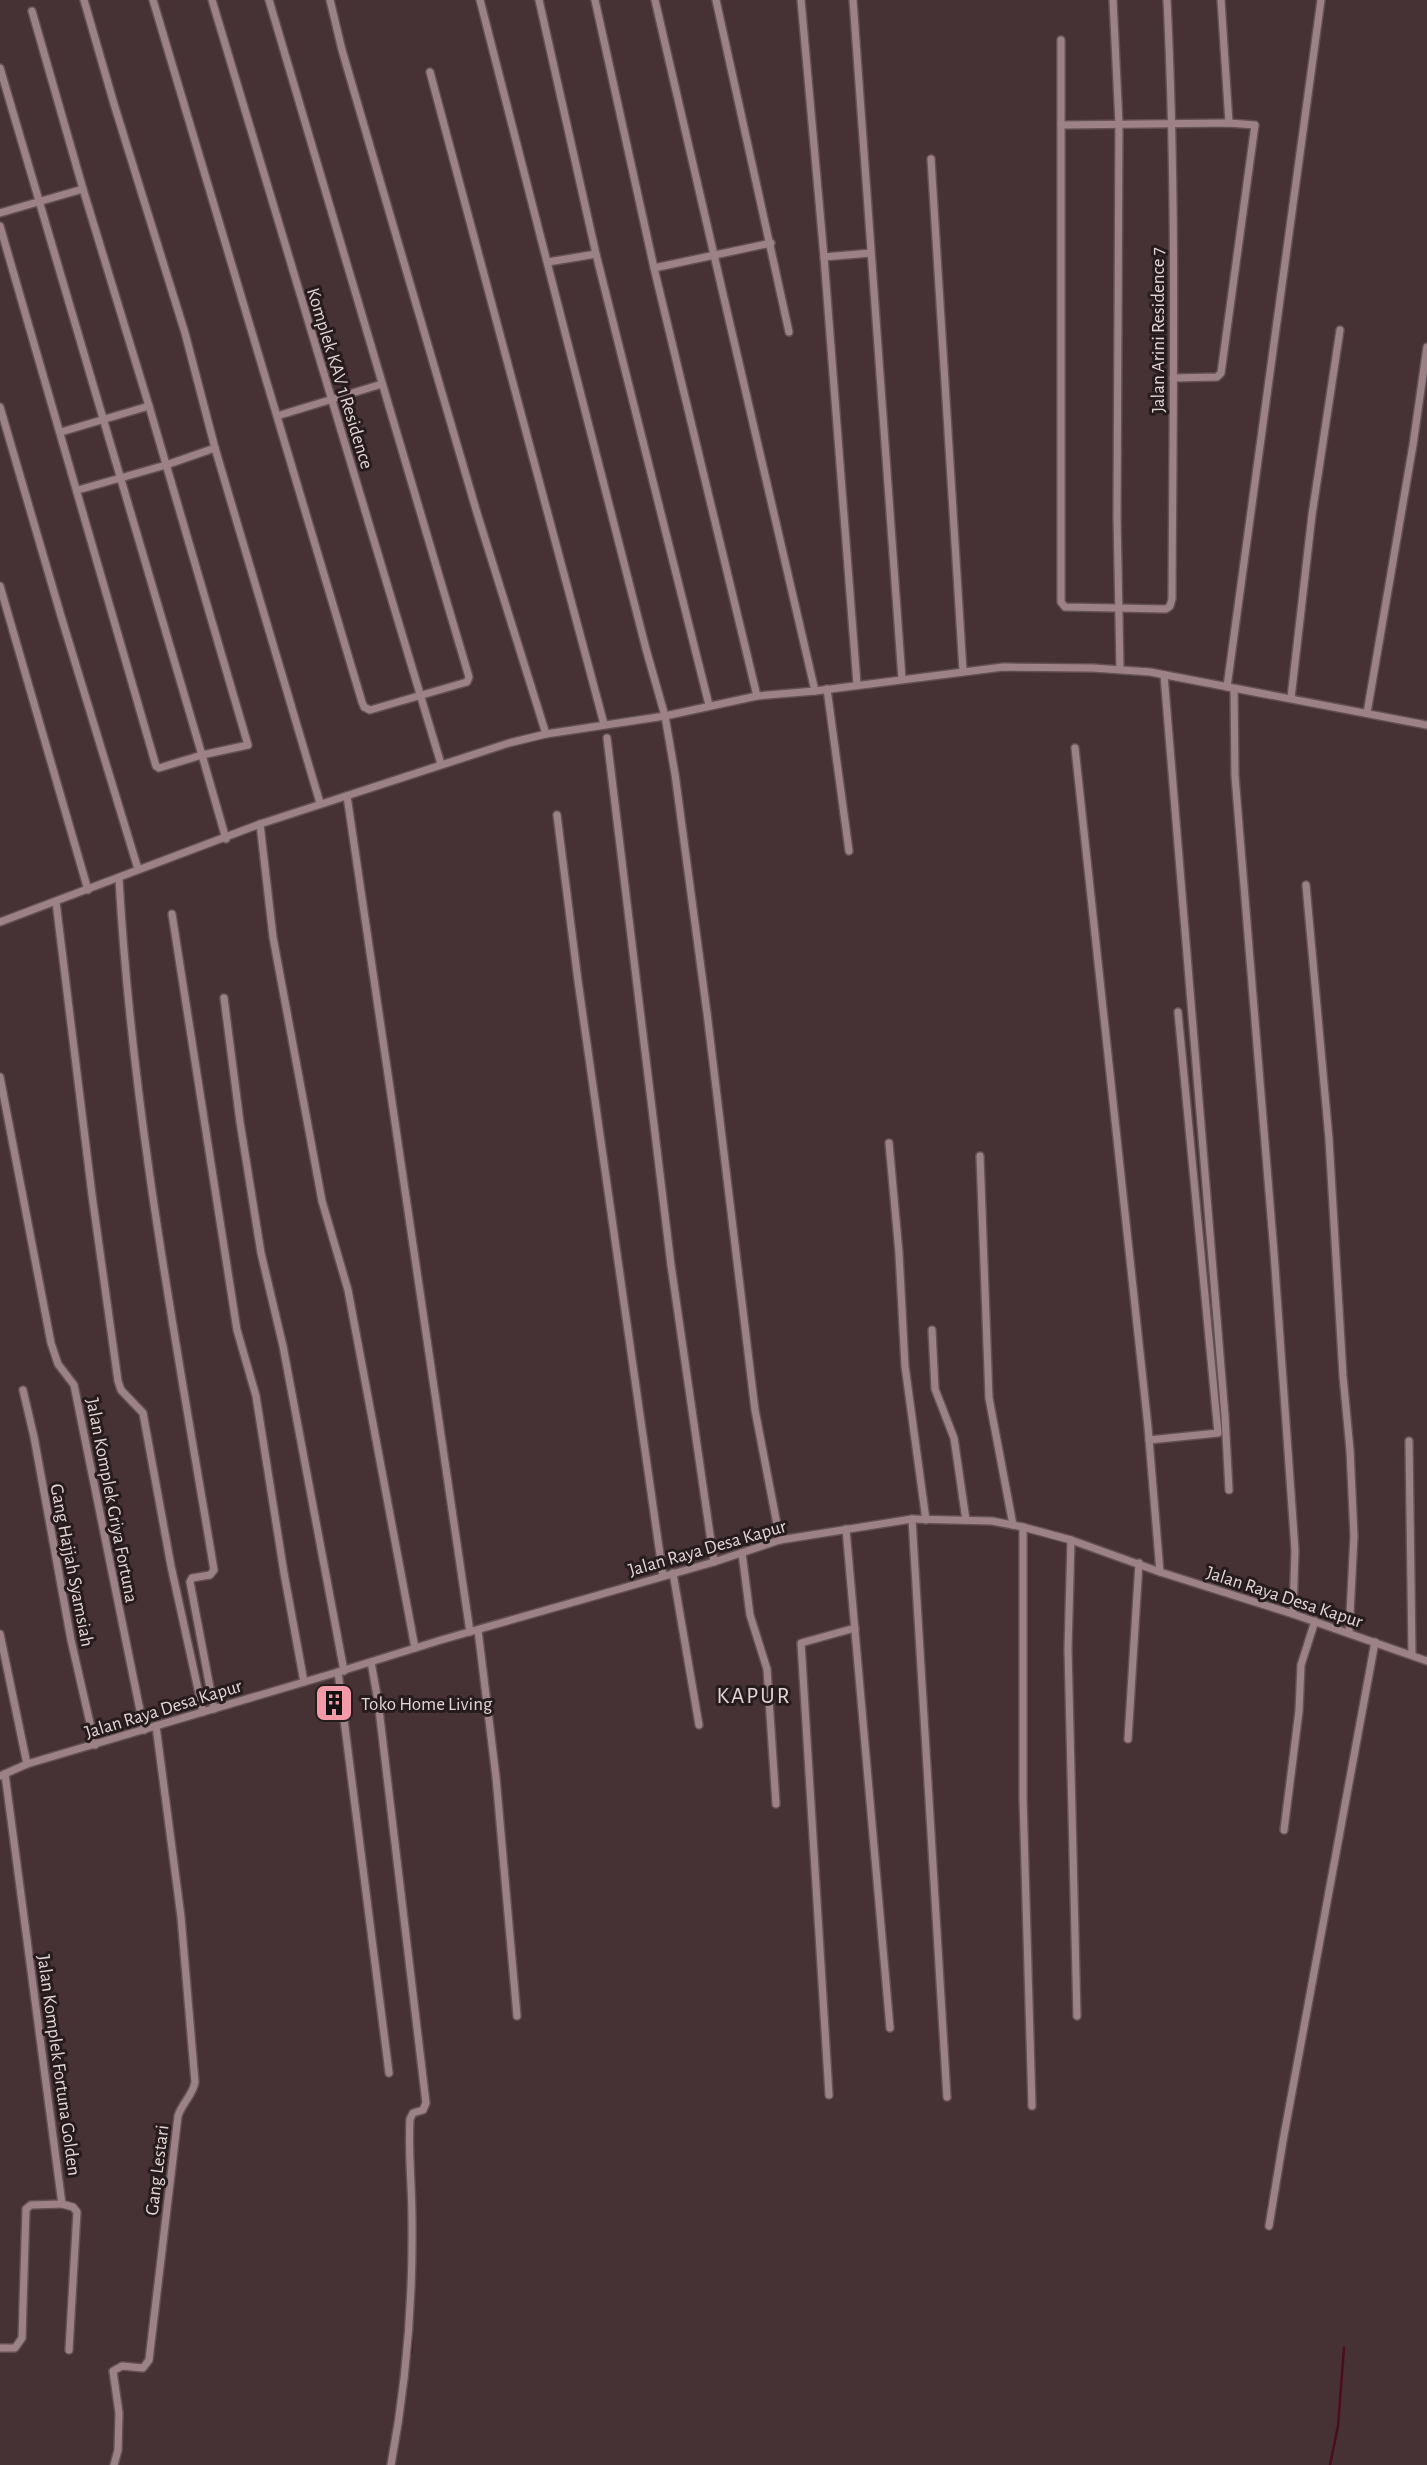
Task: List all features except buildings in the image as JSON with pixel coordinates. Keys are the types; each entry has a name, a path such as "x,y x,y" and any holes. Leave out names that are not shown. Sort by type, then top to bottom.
{"street":[{"path":"84,0 185,333 215,448 320,803"},
{"path":"153,0 363,707 370,710 467,682 468,677 269,0"},
{"name":"Komplek KAV 1 Residence","path":"212,0 441,764"},
{"path":"330,0 342,50 473,500 546,734"},
{"path":"480,0 665,716 707,1013 755,1410 780,1540"},
{"path":"539,0 596,254 709,705"},
{"path":"595,0 654,268 757,696"},
{"path":"655,0 815,691"},
{"path":"716,0 789,332"},
{"path":"801,0 857,684"},
{"path":"853,0 902,679"},
{"name":"Jalan Arini Residence 7","path":"1113,0 1119,124 1120,670"},
{"name":"Jalan Arini Residence 7","path":"1061,40 1061,602 1065,607 1166,609 1170,606 1173,378 1173,123 1167,0"},
{"path":"1221,0 1229,123"},
{"path":"1293,1614 1295,1550 1235,776 1231,688 1321,0"},
{"path":"0,226 156,766 159,768 248,745 32,11"},
{"path":"0,68 226,839"},
{"path":"430,72 604,724"},
{"path":"1061,125 1255,125 1221,373 1217,377 1173,378"},
{"path":"931,159 963,671"},
{"path":"0,213 83,189"},
{"path":"654,268 771,243"},
{"path":"824,257 870,253"},
{"path":"548,262 596,254"},
{"path":"1291,698 1312,514 1340,330"},
{"path":"1367,713 1427,347"},
{"path":"277,416 382,384"},
{"path":"61,432 149,406"},
{"path":"0,407 138,870"},
{"path":"78,490 215,448"},
{"path":"0,586 88,890"},
{"path":"0,922 260,824 441,764 546,734 665,716 757,696 996,667 1042,666 1164,675 1427,725"},
{"path":"1164,675 1229,1490"},
{"path":"827,689 849,851"},
{"path":"607,738 670,1252 714,1562"},
{"path":"1074,748 1149,1440 1160,1572"},
{"path":"347,796 496,1777 517,2016"},
{"path":"557,815 578,981 663,1576"},
{"path":"260,824 273,937 323,1201 348,1290 415,1648"},
{"path":"118,879 131,1038 214,1570 210,1575 192,1578 190,1585 214,1709"},
{"path":"1307,885 1329,1139 1350,1462 1354,1536 1349,1633"},
{"path":"56,902 102,1276 118,1381 121,1390 143,1413 171,1566 203,1712"},
{"path":"172,914 237,1330 256,1396 304,1682"},
{"path":"225,998 238,1110 261,1253 283,1346 341,1671 389,2073"},
{"path":"1149,1440 1218,1433 1178,1012"},
{"name":"Jalan Komplek Griya Fortuna","path":"0,1077 43,1308 58,1364 74,1385 145,1730"},
{"path":"889,1143 899,1253 905,1366 926,1520"},
{"path":"980,1156 989,1398 1013,1525"},
{"path":"932,1330 935,1389 954,1438 966,1520"},
{"name":"Gang Hajjah Syamsiah","path":"23,1390 71,1640 95,1745"},
{"path":"1409,1441 1412,1656"},
{"path":"912,1519 947,2097"},
{"name":"Jalan Raya Desa Kapur","path":"3,1775 27,1764 714,1562 780,1540 912,1519 966,1520 1023,1527 1315,1621 1427,1661"},
{"path":"1023,1527 1023,1798 1032,2106"},
{"path":"846,1529 890,2028"},
{"path":"1070,1540 1068,1650 1077,2016"},
{"path":"742,1553 750,1615 767,1669 776,1804"},
{"path":"1128,1739 1139,1563"},
{"path":"673,1573 699,1726"},
{"path":"1284,1830 1299,1712 1301,1665 1315,1621"},
{"path":"829,2095 801,1643 855,1628"},
{"path":"0,1634 27,1764"},
{"path":"1269,2226 1375,1642"},
{"path":"371,1662 380,1714 426,2103 423,2110 413,2113 410,2119 410,2306 404,2391 391,2465"},
{"name":"Gang Lestari","path":"114,2465 118,2450 119,2413 113,2374 118,2367 143,2368 149,2360 178,2116 181,2106 192,2093 195,2082 181,1917 156,1726"},
{"name":"Jalan Komplek Fortuna Golden","path":"3,1775 62,2204 73,2207 77,2212 69,2350"},
{"path":"0,2348 15,2348 22,2339 26,2209 31,2205 62,2204"}],"waterway":[{"path":"411,2353 412,2336"},
{"path":"1330,2465 1338,2426 1344,2348"}],"place":[{"name":"Toko Home Living","path":"334,1703"}],"district":[{"name":"KAPUR","path":"754,1695"}]}
